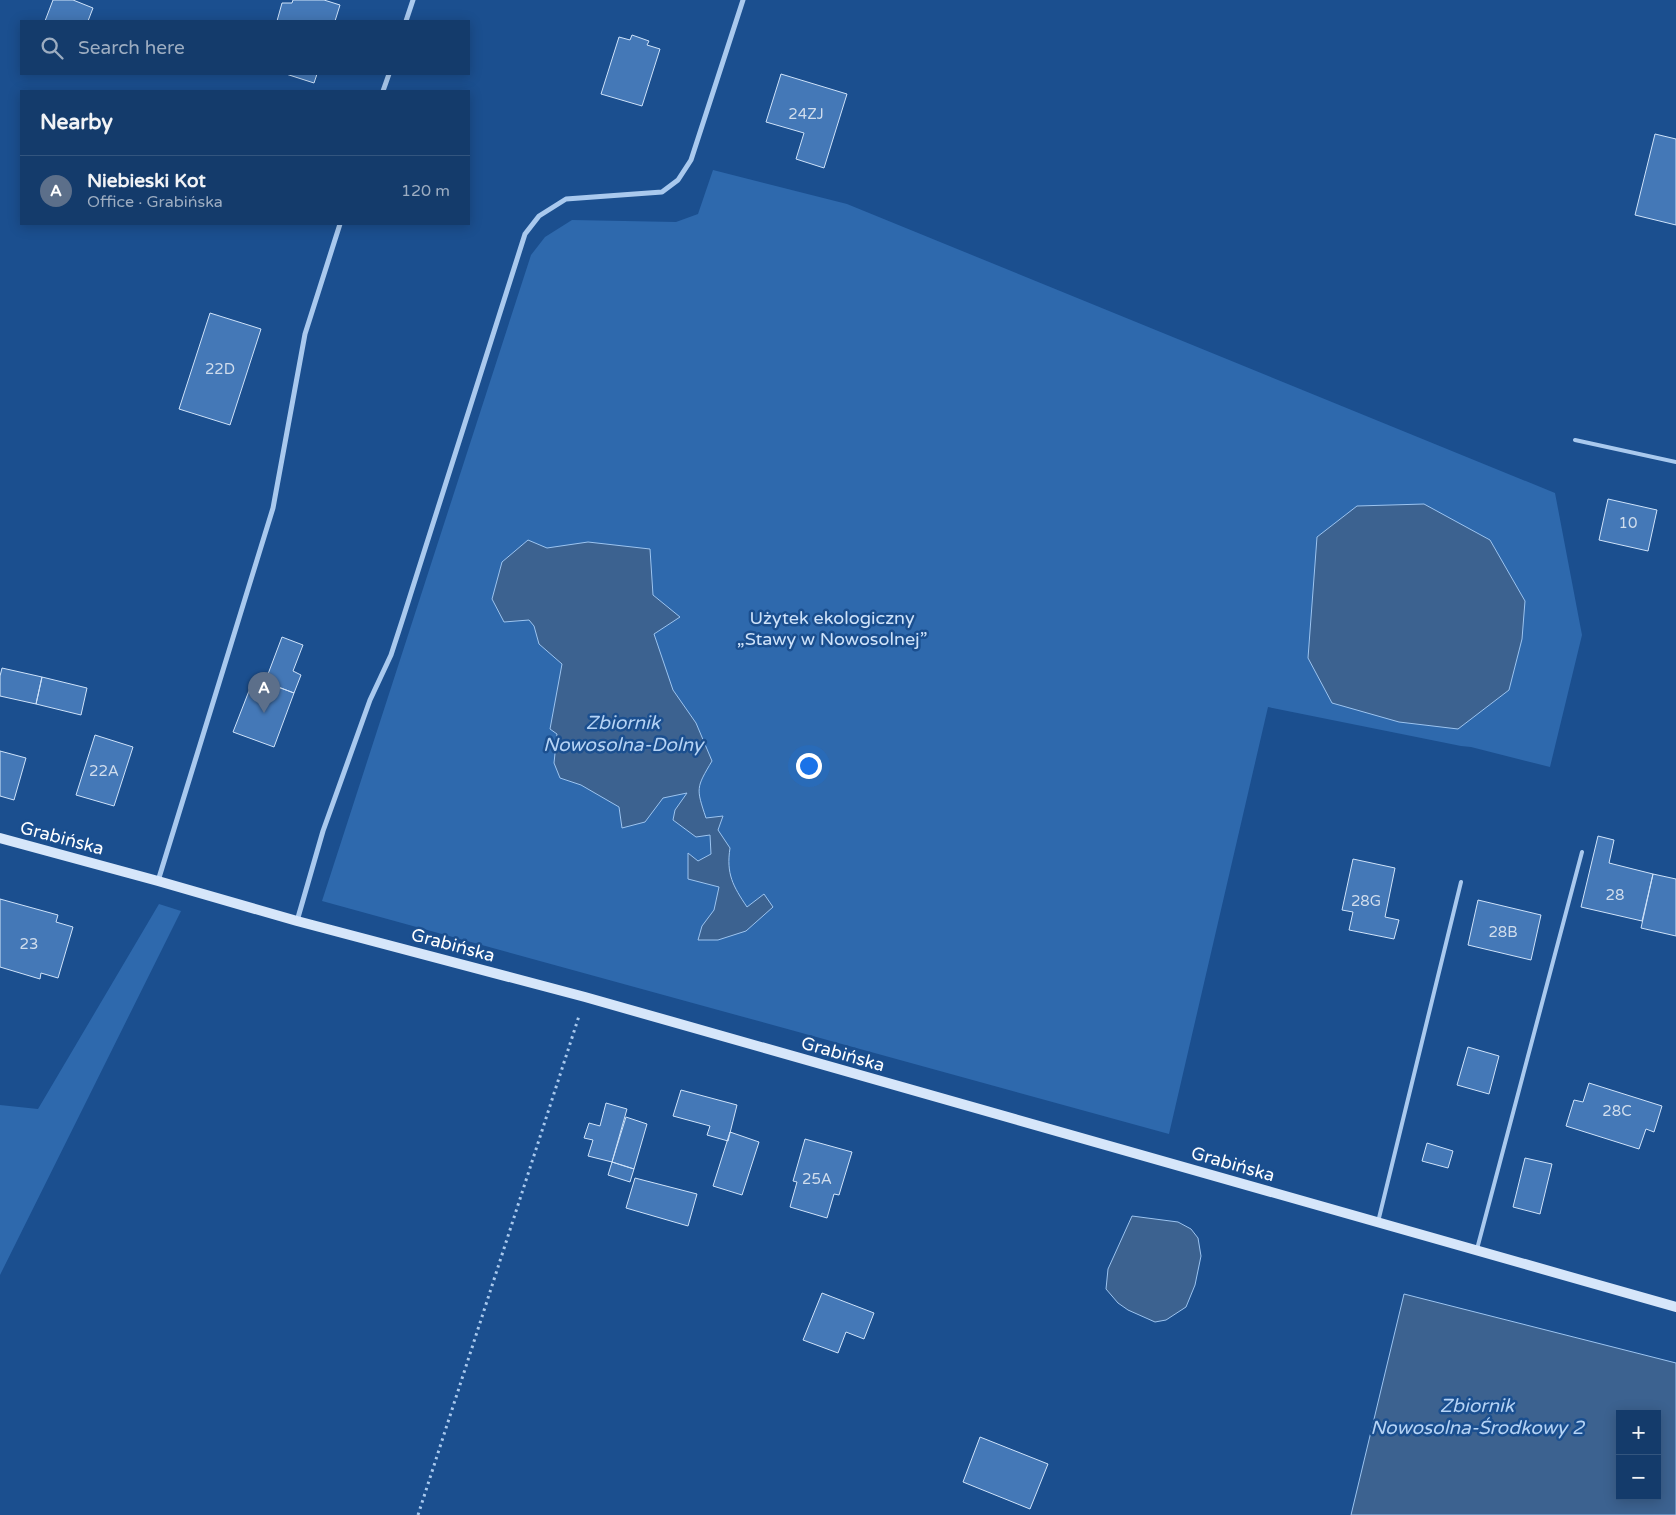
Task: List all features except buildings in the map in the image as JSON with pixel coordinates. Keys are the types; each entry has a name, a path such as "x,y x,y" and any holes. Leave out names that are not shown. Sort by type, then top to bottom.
{"street":[{"path":"406,20 413,0"},
{"path":"297,921 322,831 370,700 391,655 525,234 539,216 566,199 662,192 678,180 690,160 703,125 743,0"},
{"path":"383,90 389,75"},
{"path":"158,880 273,508 305,334 340,225"},
{"name":"Grabińska","path":"0,838 158,880 297,921 585,997 1676,1308"}],"lane":[{"path":"1575,440 1676,462"},
{"path":"1477,1251 1582,852"},
{"path":"1378,1223 1461,882"}],"path":[{"path":"418,1515 585,997"}],"green space":[{"name":"Użytek ekologiczny „Stawy w Nowosolnej”","path":"713,170 847,204 1555,493 1582,635 1550,767 1471,747 1268,707 1169,1134 322,901 531,255 545,237 572,220 676,222 698,214"},
{"path":"159,904 181,911 0,1275 0,1105 38,1109"}],"water":[{"path":"1424,504 1490,540 1525,601 1522,639 1509,690 1458,729 1399,722 1332,703 1308,658 1317,537 1357,506"},
{"name":"Zbiornik Nowosolna-Dolny","path":"528,540 547,548 588,542 650,549 653,595 680,617 654,634 673,690 696,723 712,761 699,788 700,800 706,818 723,816 718,830 730,848 730,873 738,893 747,907 764,894 773,907 746,931 718,940 698,940 702,926 714,910 719,887 688,879 688,853 698,861 711,854 710,835 696,837 673,820 675,810 687,793 663,798 645,822 622,828 619,807 581,785 560,778 554,763 557,734 550,729 562,664 539,644 534,626 529,620 504,622 492,599 502,562"},
{"path":"1132,1216 1178,1222 1191,1229 1198,1238 1201,1256 1195,1285 1186,1307 1166,1320 1155,1322 1128,1310 1118,1303 1106,1289 1108,1269"},
{"name":"Zbiornik Nowosolna-Środkowy 2","path":"1404,1294 1676,1363 1676,1515 1351,1515"}],"place":[{"name":"Niebieski Kot","path":"264,713"}]}
